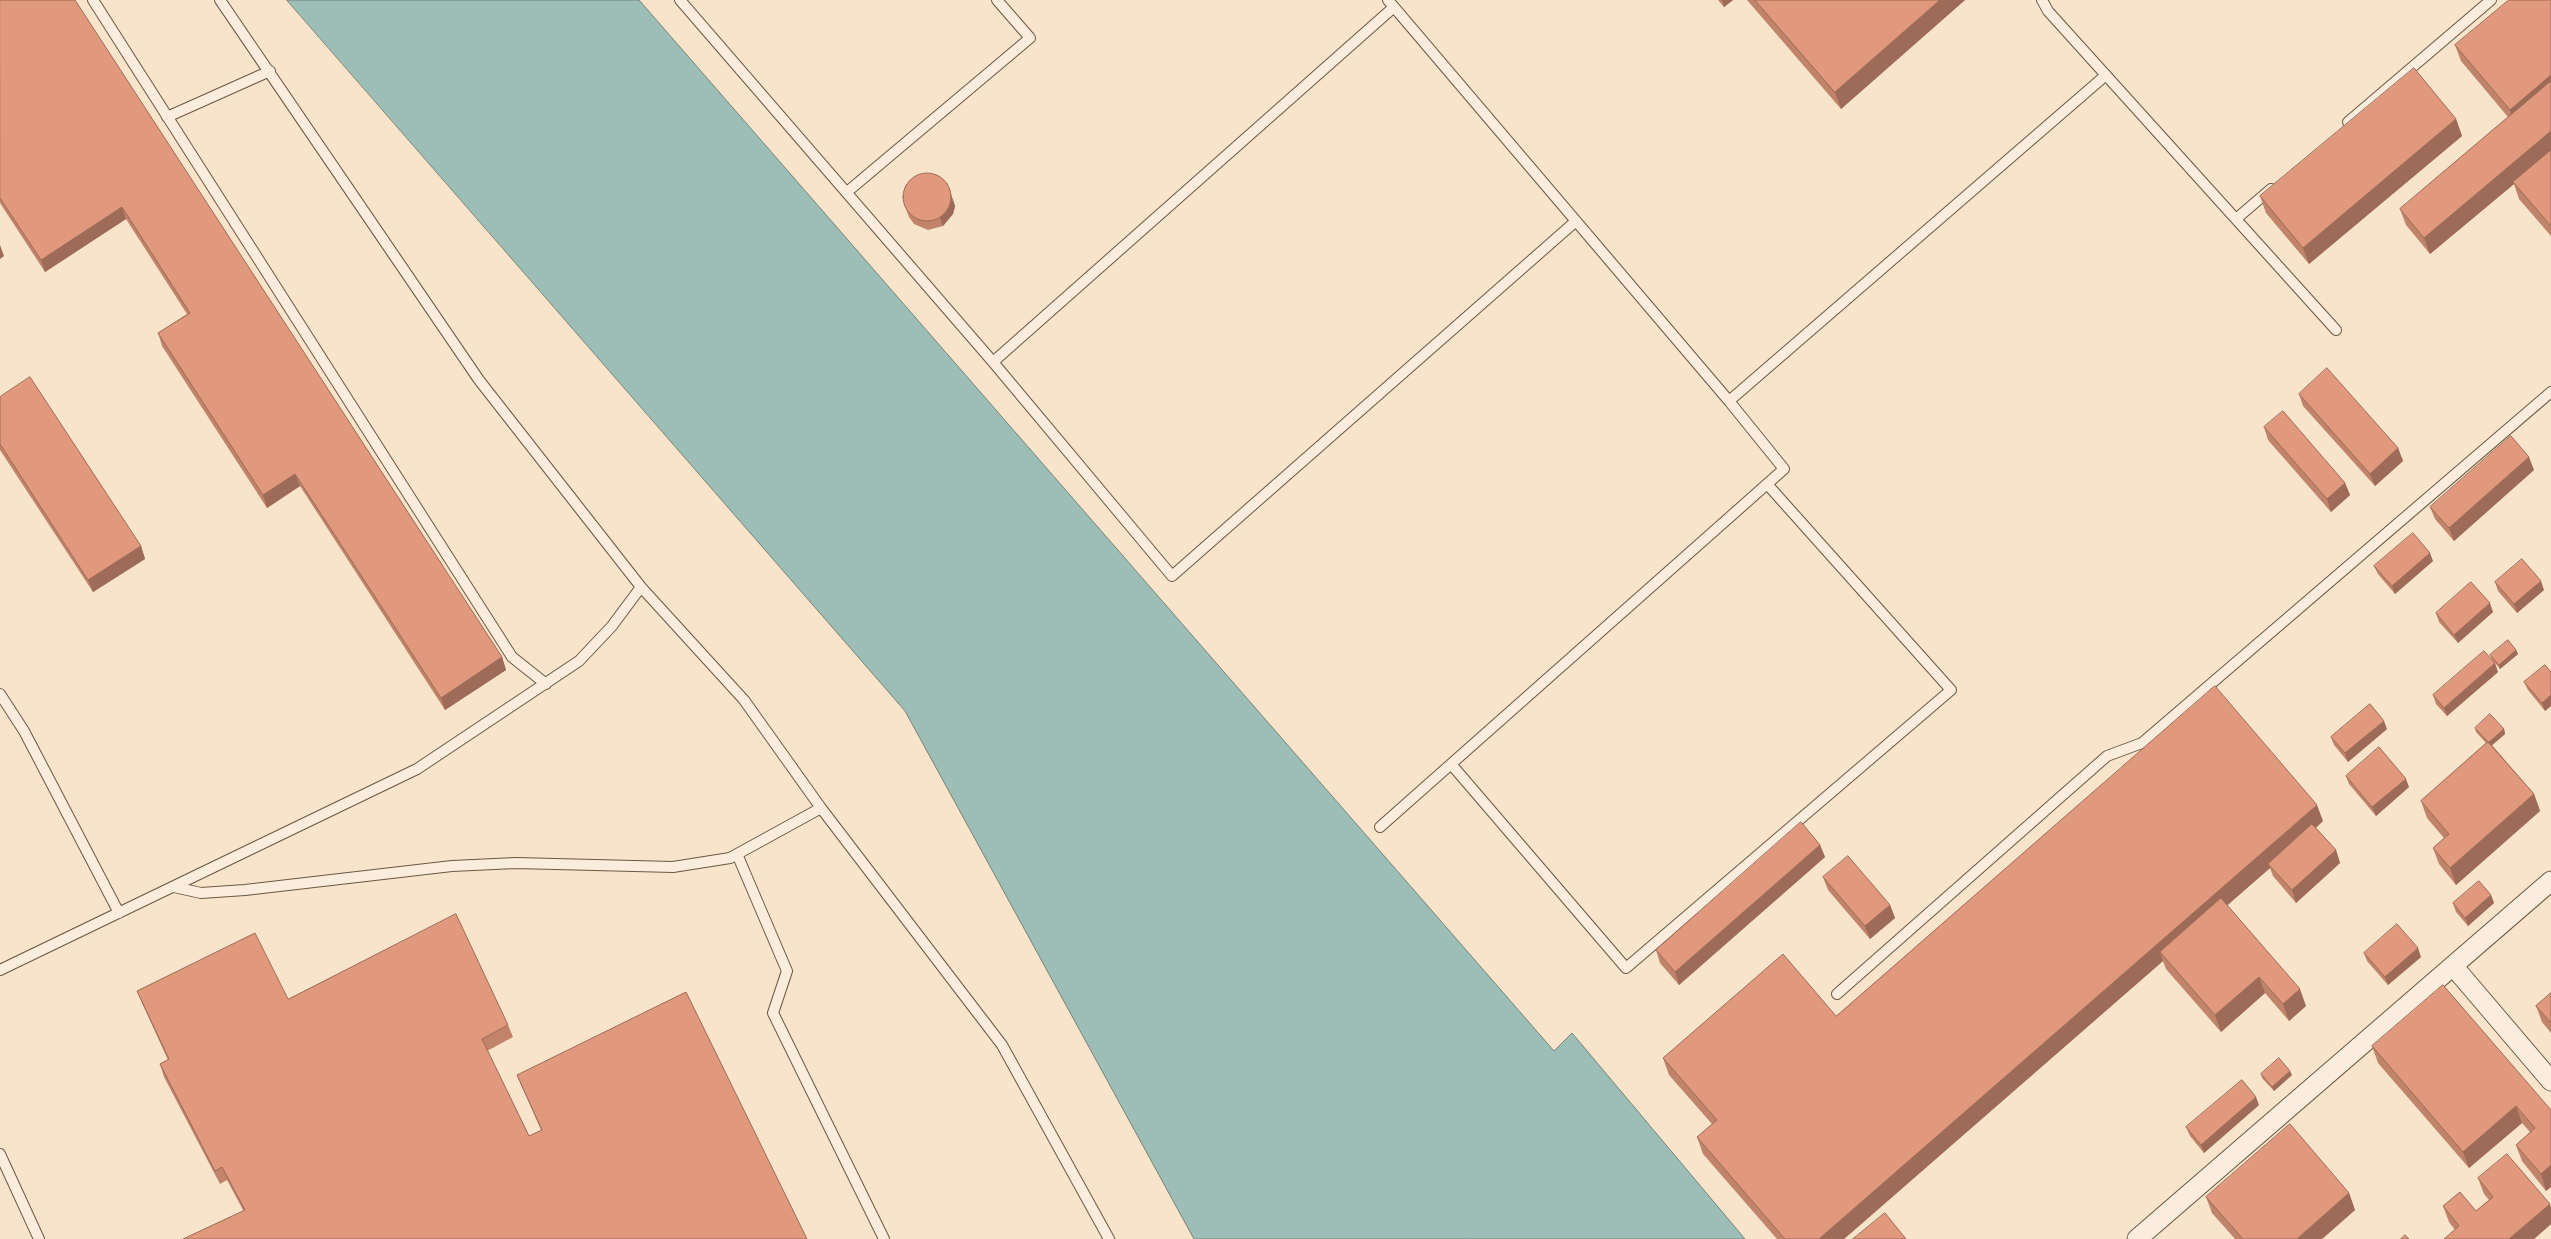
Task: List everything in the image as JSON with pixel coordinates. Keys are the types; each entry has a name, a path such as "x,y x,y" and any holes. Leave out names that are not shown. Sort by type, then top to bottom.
{"street":[{"path":"2137,1239 2454,967 2551,881"},
{"path":"2454,967 2551,1081"}],"lane":[{"path":"93,0 512,657 546,684"},
{"path":"220,0 479,380 641,587 744,700 821,808 1002,1045 1109,1239"},
{"path":"680,0 993,362 1172,576 1576,221"},
{"path":"846,192 1030,38 997,0"},
{"path":"2042,0 2048,11 2336,330"},
{"path":"2341,129 2491,0"},
{"path":"993,362 1391,3 1729,401 1784,469 1380,827"},
{"path":"167,117 270,72"},
{"path":"1729,401 2106,75"},
{"path":"2236,219 2281,180"},
{"path":"1837,994 2107,756 2142,743 2551,392"},
{"path":"1451,764 1626,968 1951,690 1767,484"},
{"path":"0,970 417,769 579,661 612,626 641,587"},
{"path":"0,694 24,731 119,913"},
{"path":"174,887 201,892 245,890 452,866 516,863 674,868 730,858 821,808"},
{"path":"737,854 787,971 773,1013 884,1239"},
{"path":"0,1154 40,1239"}],"water":[{"path":"287,0 639,0 1554,1051 1572,1033 1745,1239 1194,1239 905,711"}],"building":[{"path":"0,0 75,0 502,657 441,698 295,474 263,495 158,333 190,313 122,207 41,260 0,198"},
{"path":"1755,0 1940,0 1835,92"},
{"path":"2509,0 2551,0 2551,75 2510,110 2455,45"},
{"path":"2414,68 2456,119 2303,248 2260,196"},
{"path":"2551,81 2551,131 2424,238 2400,209"},
{"path":"2551,150 2551,226 2513,182"},
{"path":"927,173 936,175 944,180 949,188 951,197 949,206 944,214 936,219 927,221 918,219 910,214 905,206 903,197 905,188 910,180 918,175"},
{"path":"2327,368 2398,448 2370,474 2299,394"},
{"path":"30,377 141,546 88,580 0,444 0,397"},
{"path":"2283,411 2345,483 2327,499 2264,427"},
{"path":"2511,436 2529,457 2449,528 2430,507"},
{"path":"2413,533 2430,553 2392,586 2374,566"},
{"path":"2522,559 2541,581 2514,604 2495,582"},
{"path":"2471,582 2490,603 2454,635 2436,613"},
{"path":"2508,640 2516,650 2499,665 2490,655"},
{"path":"2484,651 2495,663 2444,708 2433,695"},
{"path":"2545,665 2551,672 2551,695 2542,703 2524,682"},
{"path":"2215,686 2317,805 1819,1239 1785,1239 1697,1137 1717,1120 1663,1058 1783,954 1836,1016"},
{"path":"2370,704 2384,721 2345,753 2331,737"},
{"path":"2490,714 2504,729 2488,742 2475,728"},
{"path":"2488,742 2534,794 2450,868 2433,848 2449,834 2421,801"},
{"path":"2379,747 2406,779 2372,807 2346,776"},
{"path":"1801,822 1820,845 1675,972 1656,950"},
{"path":"2312,824 2336,850 2292,890 2268,864"},
{"path":"1848,856 1890,905 1865,926 1823,877"},
{"path":"2479,881 2491,895 2465,918 2453,903"},
{"path":"2221,898 2300,989 2283,1004 2259,977 2215,1015 2160,952"},
{"path":"456,914 508,1025 482,1039 529,1136 542,1130 517,1075 686,992 807,1239 183,1239 245,1210 222,1167 215,1171 160,1064 169,1059 137,991 255,933 288,999"},
{"path":"2397,924 2418,948 2385,977 2364,953"},
{"path":"2443,985 2551,1110 2551,1165 2541,1174 2516,1145 2535,1128 2516,1106 2463,1152 2372,1046"},
{"path":"2551,993 2551,1023 2536,1006"},
{"path":"2279,1058 2290,1071 2272,1087 2261,1074"},
{"path":"2242,1080 2256,1097 2201,1145 2186,1127"},
{"path":"2290,1124 2349,1193 2297,1239 2243,1239 2206,1197"},
{"path":"2507,1154 2550,1204 2509,1239 2444,1239 2459,1226 2443,1206 2460,1192 2476,1211 2493,1197 2478,1178"},
{"path":"1885,1213 1906,1239 1853,1239"},
{"path":"2405,1235 2409,1239 2401,1239"}]}
